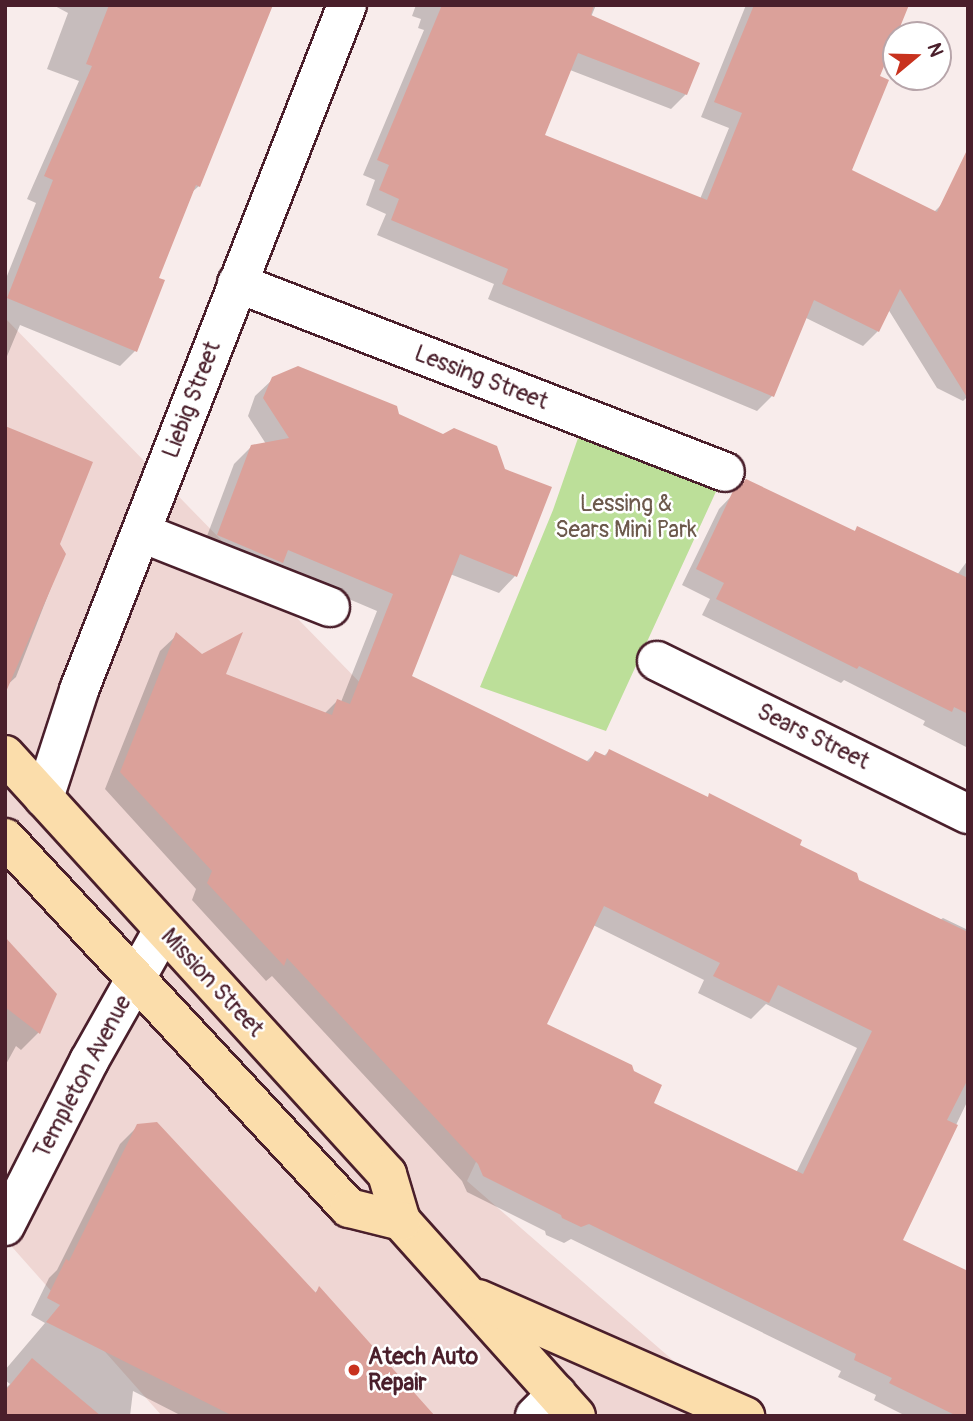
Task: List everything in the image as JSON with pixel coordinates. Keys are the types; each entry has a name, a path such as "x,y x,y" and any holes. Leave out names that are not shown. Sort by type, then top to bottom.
{"main road":[{"name":"Mission Street","path":"5,755 387,1174 401,1221 466,1293 556,1409"},
{"path":"5,838 135,981 349,1208 401,1221"},
{"path":"466,1293 745,1416"}],"street":[{"name":"Liebig Street","path":"44,798 79,690 347,5"},
{"name":"Lessing Street","path":"237,283 725,472"},
{"path":"142,534 330,607"},
{"name":"Sears Street","path":"657,661 968,814"},
{"name":"Templeton Avenue","path":"5,1226 89,1061 163,930"}],"shaded area":[{"path":"5,318 590,919 467,1181 737,1416 162,1416 5,1239"}],"green space":[{"name":"Lessing & Sears Mini Park","path":"585,418 725,472 606,731 480,687 553,510"}],"building":[{"path":"109,5 273,5 200,187 196,185 159,278 165,280 137,352 7,298 53,180 44,176 92,66 86,64"},
{"path":"442,5 594,5 591,15 700,63 687,95 578,53 545,135 707,200 742,113 714,102 754,5 909,5 902,21 882,21 880,76 882,91 884,91 852,170 937,212 968,148 968,399 900,289 879,332 814,300 774,397 502,284 508,269 391,220 399,199 379,190 389,165 377,160"},
{"path":"298,366 397,406 399,414 443,434 454,428 497,446 505,469 552,487 517,577 460,554 412,676 589,762 595,751 606,756 609,749 708,797 709,793 802,840 800,845 857,873 859,880 968,932 968,1079 947,1120 958,1125 903,1240 968,1271 968,1416 957,1416 889,1383 892,1378 854,1360 856,1354 589,1224 581,1227 562,1218 561,1215 483,1176 478,1164 287,958 284,966 207,883 212,871 120,772 176,632 202,654 243,632 226,674 332,715 337,699 350,704 393,594 288,550 283,563 217,535 251,445 289,438 263,398 272,377","holes":["604,906 720,963 713,976 769,1003 778,985 872,1031 803,1174 654,1103 662,1085 634,1071 632,1065 547,1024"]},
{"path":"5,426 93,462 60,544 66,554 5,694"},
{"path":"746,479 855,531 857,526 968,578 968,714 954,707 952,712 859,666 857,669 716,599 724,583 696,569 733,491"},
{"path":"5,937 57,994 40,1034 5,1007"},
{"path":"157,1122 316,1293 319,1286 435,1416 233,1416 46,1322 60,1305 47,1298 66,1259 69,1261 137,1124"},
{"path":"32,1358 101,1416 5,1416 5,1391"}],"place":[{"name":"Atech Auto Repair","path":"354,1370"}]}
